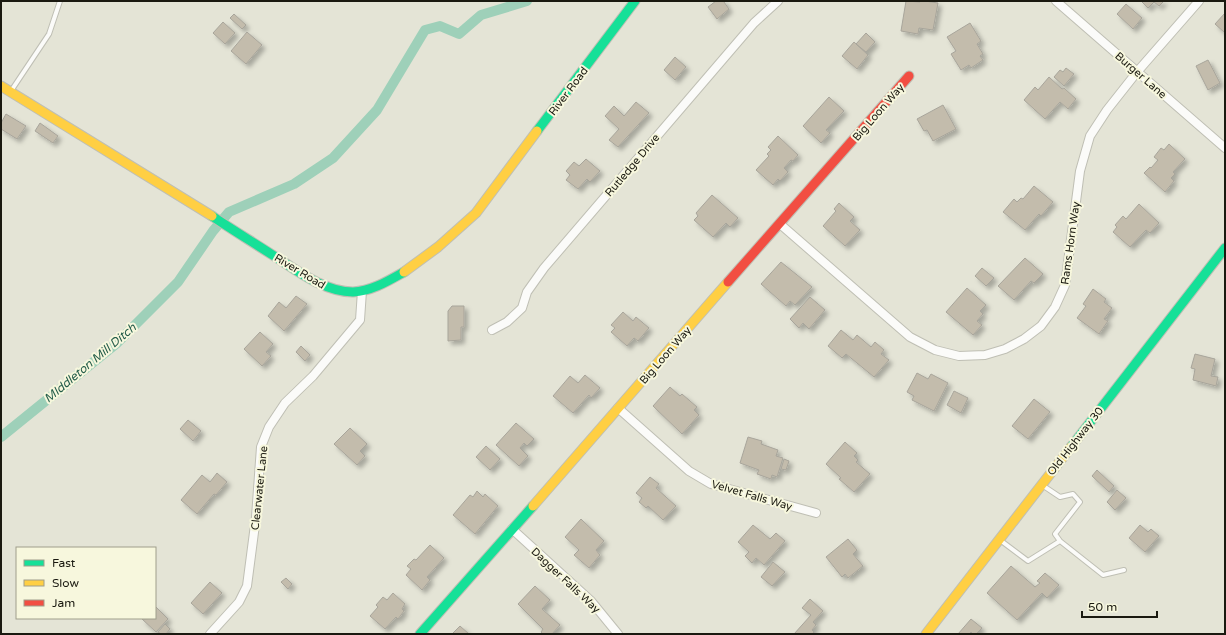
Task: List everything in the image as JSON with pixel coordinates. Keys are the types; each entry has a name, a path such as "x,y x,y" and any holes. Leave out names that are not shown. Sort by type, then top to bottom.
{"street":[{"name":"River Road","path":"1,86 306,276 329,288 347,292 362,291 375,288 401,273 451,237 476,213 635,1"},
{"name":"Rutledge Drive","path":"492,330 507,322 522,308 527,292 544,268 754,23 778,1"},
{"name":"Burger Lane","path":"1056,1 1225,148"},
{"name":"Rams Horn Way","path":"780,224 910,337 935,350 959,356 985,355 1005,349 1024,339 1041,326 1055,307 1065,285 1080,172 1090,136 1107,110 1137,72 1199,1"},
{"name":"Big Loon Way","path":"420,634 909,76"},
{"name":"Old Highway 30","path":"926,634 1225,248"},
{"name":"Clearwater Lane","path":"210,634 239,602 247,586 256,517 261,447 269,427 286,404 313,376 360,320 362,291"},
{"name":"Velvet Falls Way","path":"618,408 689,471 711,484 816,513"},
{"name":"Dagger Falls Way","path":"512,529 591,601 618,634"}],"lane":[{"path":"10,91 49,34 60,1"},
{"path":"1041,485 1060,497 1074,494 1080,502 1055,534 1060,541 1103,575 1124,570"},
{"path":"999,539 1028,561 1060,541"}],"building":[{"path":"716,1 725,1 724,2 729,9 717,19 708,7"},
{"path":"906,1 938,3 933,30 919,28 918,34 901,31"},
{"path":"1141,1 1164,1 1159,6 1154,2 1148,8"},
{"path":"1126,4 1142,18 1133,29 1117,14"},
{"path":"1225,13 1225,33 1215,24"},
{"path":"234,14 246,25 242,29 230,18"},
{"path":"223,22 235,33 225,44 213,33"},
{"path":"970,23 981,41 977,44 983,54 980,56 983,60 971,68 969,65 961,70 951,54 956,51 947,37"},
{"path":"247,32 262,45 246,64 231,51"},
{"path":"866,33 875,42 866,52 856,44"},
{"path":"854,42 868,55 857,69 842,56"},
{"path":"675,57 686,67 675,80 664,70"},
{"path":"1208,60 1220,83 1208,90 1196,66"},
{"path":"1066,68 1074,74 1064,86 1054,77 1060,70 1063,72"},
{"path":"1049,77 1076,99 1068,109 1060,102 1045,119 1024,100 1035,87 1038,90"},
{"path":"829,97 844,111 826,130 830,133 821,143 803,126"},
{"path":"636,102 649,113 618,147 609,140 619,129 605,116 614,106 624,116"},
{"path":"943,105 956,129 933,141 927,130 924,131 917,119"},
{"path":"6,114 26,126 17,139 1,129 1,123"},
{"path":"40,123 58,136 53,143 35,131"},
{"path":"778,136 798,155 784,168 788,172 780,181 778,179 773,185 756,170 769,156 767,154 771,150 768,147"},
{"path":"1169,144 1185,159 1173,172 1175,174 1171,178 1174,181 1165,192 1144,173 1158,160 1154,157 1161,148 1164,150"},
{"path":"586,159 600,171 590,182 587,179 578,189 566,180 570,175 566,171 574,162 579,166"},
{"path":"1034,186 1053,202 1041,216 1039,214 1025,230 1003,212 1014,199 1017,202 1021,198 1023,199"},
{"path":"712,195 738,218 730,227 726,223 713,237 694,220 698,216 696,213"},
{"path":"839,203 854,217 850,221 860,230 845,246 823,226 836,211 834,209"},
{"path":"1139,204 1159,223 1150,233 1146,230 1130,247 1113,232 1117,227 1115,225 1123,216 1126,219"},
{"path":"1025,258 1043,274 1034,283 1031,281 1014,300 998,286"},
{"path":"781,262 812,287 795,305 790,301 786,306 761,284"},
{"path":"982,268 994,278 986,286 975,276"},
{"path":"967,288 986,305 980,311 983,314 977,321 982,325 973,335 946,312"},
{"path":"1093,289 1106,299 1104,302 1112,308 1104,319 1108,321 1099,334 1077,318 1086,306 1083,304"},
{"path":"296,296 307,304 284,331 268,316 279,302 286,308"},
{"path":"810,297 825,310 809,329 803,323 799,328 790,319"},
{"path":"452,306 464,306 464,327 461,327 461,340 448,341 448,311"},
{"path":"623,312 633,321 636,317 649,328 638,341 634,338 627,346 611,332 615,328 611,325"},
{"path":"841,330 853,340 857,335 871,347 875,342 884,350 881,354 889,360 874,377 846,354 842,358 828,346"},
{"path":"260,332 273,344 266,352 271,356 262,366 244,349"},
{"path":"301,346 310,355 305,361 296,352"},
{"path":"1195,354 1215,359 1211,376 1218,377 1216,386 1193,380 1195,369 1191,368"},
{"path":"917,373 928,379 931,374 948,383 934,411 912,400 914,396 907,392"},
{"path":"585,375 600,388 591,398 589,395 573,413 553,396 570,376 578,383"},
{"path":"670,387 680,396 682,394 697,407 694,410 699,415 682,434 653,406"},
{"path":"954,391 968,398 961,413 947,405"},
{"path":"1034,399 1050,412 1028,439 1012,426"},
{"path":"188,420 201,431 193,441 180,429"},
{"path":"516,423 534,439 527,446 524,443 520,448 528,456 519,466 496,445"},
{"path":"350,428 367,444 360,451 365,456 357,465 334,444"},
{"path":"748,437 762,441 761,444 778,450 776,456 783,458 777,477 772,475 771,479 757,474 759,470 740,463"},
{"path":"845,442 857,453 854,456 858,460 856,462 870,474 854,492 839,479 841,478 826,464"},
{"path":"486,446 500,459 490,470 476,457"},
{"path":"784,459 789,461 786,470 781,469"},
{"path":"1097,470 1114,486 1109,492 1092,476"},
{"path":"217,473 227,482 216,495 214,494 197,514 181,500 202,475 210,482"},
{"path":"650,477 659,484 656,488 676,506 663,520 648,506 646,508 639,502 642,498 636,493"},
{"path":"1117,490 1126,498 1115,510 1107,502"},
{"path":"477,491 483,497 485,494 498,506 475,534 453,515 470,495 473,497"},
{"path":"581,519 604,541 596,550 600,555 589,568 574,555 579,550 565,537"},
{"path":"753,525 770,539 776,533 785,541 764,565 756,558 752,563 745,556 749,552 738,542"},
{"path":"1140,525 1148,532 1151,529 1159,536 1145,552 1129,538"},
{"path":"848,539 857,550 853,554 863,566 848,578 845,574 842,577 826,557"},
{"path":"430,545 444,558 427,577 430,580 422,590 406,575 411,569 407,566 414,559 416,560"},
{"path":"773,562 785,572 772,586 761,577"},
{"path":"1011,566 1035,587 1040,583 1037,581 1045,573 1059,585 1047,598 1042,593 1017,620 987,593"},
{"path":"286,578 292,584 288,589 281,582"},
{"path":"210,582 222,593 203,614 191,603"},
{"path":"535,586 550,600 542,609 560,625 552,634 543,634 541,632 543,629 518,604"},
{"path":"393,593 405,604 402,609 404,611 398,619 396,617 385,629 370,616 378,607 376,605 383,597 387,600"},
{"path":"810,599 823,611 813,622 816,625 812,630 814,632 812,634 794,634 811,615 802,608"},
{"path":"156,607 168,619 156,632 142,619 156,619"},
{"path":"971,619 982,628 976,634 971,632 969,634 958,634"},
{"path":"165,624 170,629 166,634 161,634 158,632"},
{"path":"460,626 469,634 452,634"}],"waterway":[{"name":"MIddleton Mill Ditch","path":"1,437 117,343 178,282 213,231 229,212 294,184 333,158 377,110 425,30 440,26 459,34 481,15 527,1"}],"traffic: fast":[{"path":"537,131 635,1"},
{"path":"212,216 300,273 331,288 353,292 367,290 404,272"},
{"path":"1071,447 1225,248"},
{"path":"420,634 533,506"}],"traffic: slow":[{"path":"1,86 212,216"},
{"path":"404,272 438,247 476,213 537,131"},
{"path":"533,506 728,282"},
{"path":"926,634 1071,447"}],"traffic: jam":[{"path":"728,282 909,76"}]}
